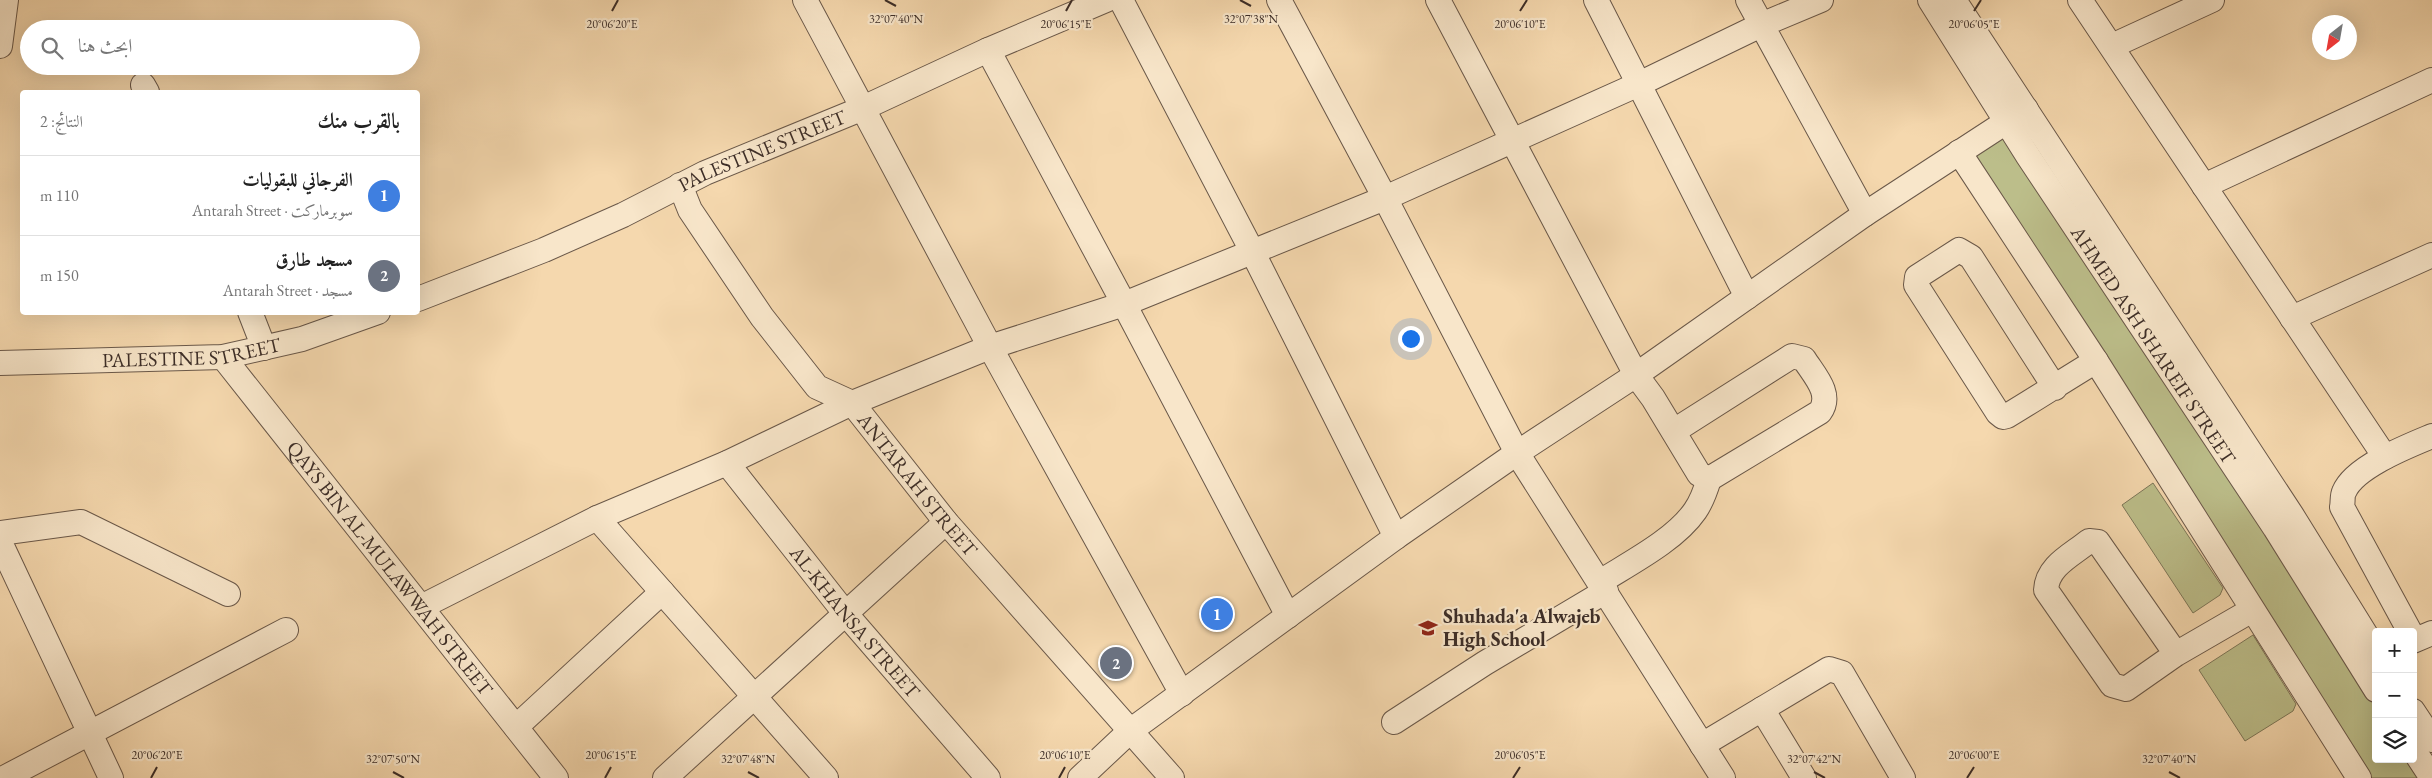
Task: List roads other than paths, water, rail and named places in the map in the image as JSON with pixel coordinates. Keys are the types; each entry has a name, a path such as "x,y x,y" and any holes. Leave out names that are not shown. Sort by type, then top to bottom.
{"street":[{"path":"0,46 6,0"},
{"path":"805,0 861,109 990,347 1182,694"},
{"name":"PALESTINE STREET","path":"420,298 552,246 622,215 680,185 861,109 988,50 1106,0"},
{"path":"1121,0 1252,252 1396,537"},
{"path":"1279,0 1385,198 1517,453 1723,778"},
{"path":"1438,0 1510,140 1636,376 1674,431 1699,474 1710,479"},
{"path":"1596,0 1747,297"},
{"path":"1748,0 1865,214"},
{"path":"421,607 597,518 727,463 852,403 990,347 1124,304 1385,198 1510,140 1639,84 1761,25 1821,0"},
{"name":"AHMED ASH SHAREIF STREET","path":"1930,0 2016,115"},
{"name":"AHMED ASH SHAREIF STREET","path":"1954,0 2016,115 2028,156 2275,528 2372,668"},
{"path":"2080,0 2385,457"},
{"path":"2112,46 2212,0"},
{"path":"988,50 1288,616"},
{"path":"2204,186 2432,80"},
{"path":"1080,778 1130,731 1396,537 1517,453 1636,376 1865,214 2016,115"},
{"path":"1959,152 2096,361 2358,778"},
{"name":"ANTARAH STREET","path":"680,185 690,210 762,317 817,387 852,403 946,522 1172,778"},
{"path":"2055,388 1971,257 1958,250 1917,277 1916,285 2002,417 2055,388 2096,361"},
{"path":"2292,318 2432,255"},
{"path":"251,315 264,348"},
{"name":"PALESTINE STREET","path":"0,363 223,357 302,339 370,315"},
{"path":"1394,722 1603,586 1678,528 1695,511 1710,479 1820,412 1825,405 1826,396 1804,358 1792,356 1674,431"},
{"name":"QAYS BIN AL-MULAWWAH STREET","path":"223,357 556,778"},
{"path":"2412,628 2342,507 2343,492 2352,479 2385,457 2432,436"},
{"name":"AL-KHANSA STREET","path":"727,463 845,614 988,778"},
{"path":"597,518 826,778"},
{"path":"0,533 81,522 228,594"},
{"path":"665,778 946,522"},
{"path":"2176,654 2098,542 2089,541 2052,571 2047,580 2046,590 2112,684 2126,689 2176,654 2252,610"},
{"path":"0,542 111,778"},
{"path":"516,727 662,592"},
{"path":"4,778 286,630"},
{"path":"1702,745 1829,669 1836,670 1842,673 1904,778"},
{"path":"1762,709 1804,778"},
{"path":"2417,716 2432,740"},
{"path":"2417,755 2432,778"}],"place":[{"name":"الفرجاني للبقوليات","path":"1217,614"},
{"name":"Shuhada'a Alwajeb High School","path":"1428,628"},
{"name":"مسجد طارق","path":"1116,663"}]}
